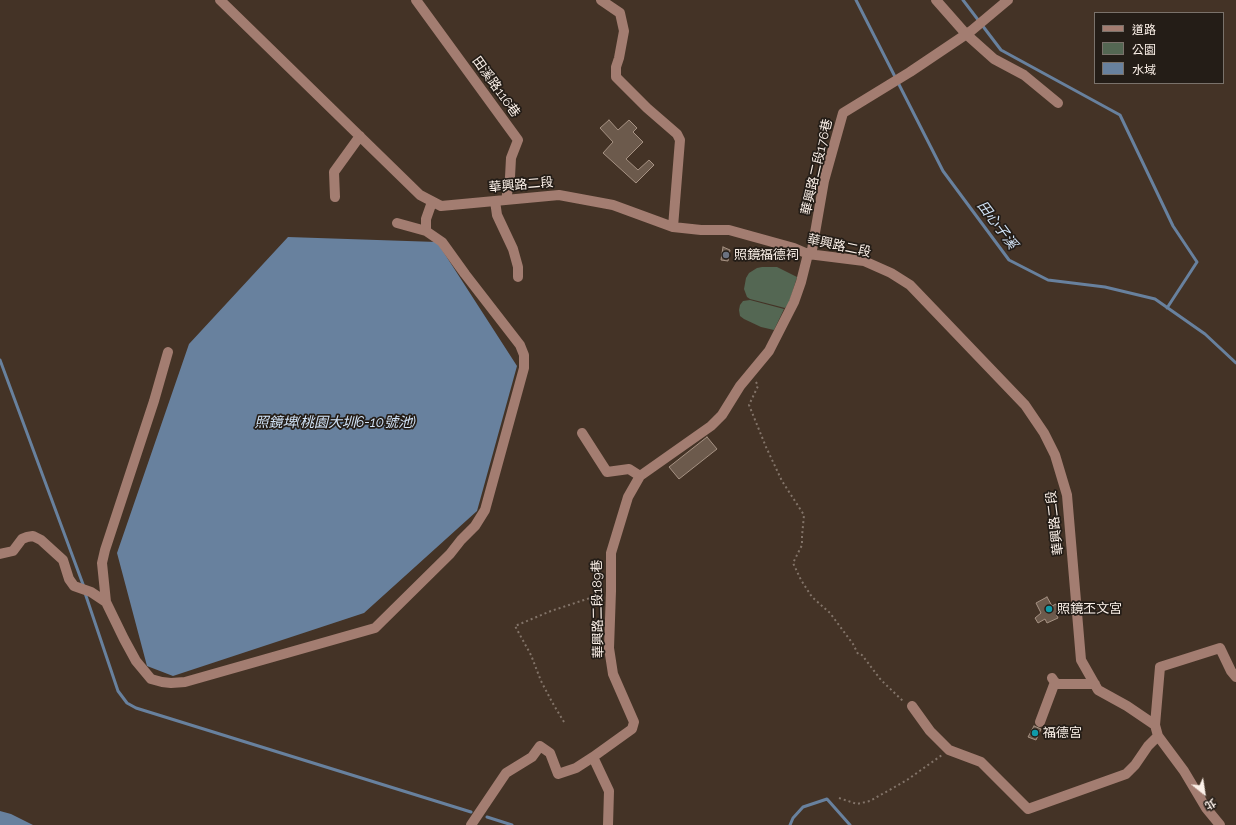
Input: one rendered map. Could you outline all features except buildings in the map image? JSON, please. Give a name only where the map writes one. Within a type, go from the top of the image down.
[{"type":"street","name":"華興路二段","points":[[220,0],[420,195],[441,206],[558,195],[613,205],[673,227],[701,230],[729,230],[794,248],[808,254],[864,261],[891,273],[910,285],[1025,405],[1055,455],[1067,495],[1081,660],[1098,690],[1128,706],[1155,725]]},
{"type":"street","name":"田溪路116巷","points":[[416,0],[518,140],[511,158],[510,177],[506,200]]},
{"type":"street","points":[[601,0],[620,13],[624,31],[616,67],[616,76],[647,108],[677,134],[680,140],[673,227]]},
{"type":"street","points":[[936,0],[966,34],[994,59],[1024,75],[1058,103]]},
{"type":"street","name":"華興路二段176巷","points":[[808,254],[812,250],[824,181],[843,113],[910,72],[975,28],[1008,0]]},
{"type":"street","points":[[334,197],[334,172],[360,136]]},
{"type":"street","points":[[495,201],[497,215],[517,261],[518,277]]},
{"type":"street","points":[[426,231],[426,219],[432,202]]},
{"type":"street","points":[[168,352],[154,401],[102,563],[106,602],[136,661],[151,679],[171,683],[185,682],[375,628],[450,554],[475,526],[485,510],[524,368],[524,355],[520,345],[442,242],[426,231],[397,223]]},
{"type":"street","name":"華興路二段189巷","points":[[471,825],[506,773],[532,757],[540,746],[550,753],[558,774],[576,768],[632,729],[634,722],[613,674],[609,648],[611,552],[628,497],[640,476],[711,426],[722,414],[740,386],[769,350],[794,302],[808,254]]},
{"type":"street","points":[[582,433],[607,472],[629,469],[640,476]]},
{"type":"street","points":[[0,554],[13,551],[22,539],[27,536],[33,536],[41,540],[64,560],[69,579],[74,586],[91,592],[106,602]]},
{"type":"street","points":[[1220,825],[1206,808],[1184,771],[1158,736],[1155,725],[1160,667],[1220,648],[1231,671],[1236,677]]},
{"type":"street","points":[[1040,722],[1054,680],[1056,684],[1095,684]]},
{"type":"street","points":[[912,706],[930,730],[949,750],[981,762],[1028,809],[1126,774],[1135,765],[1148,746],[1158,736]]},
{"type":"street","points":[[593,757],[609,791],[608,825]]},
{"type":"path","points":[[752,371],[758,386],[749,405],[782,481],[804,515],[802,545],[793,563],[801,580],[812,596],[830,613],[853,644],[858,654],[862,655],[881,680],[901,700],[912,706]]},
{"type":"path","points":[[564,722],[541,681],[531,655],[515,626],[551,610],[611,591]]},
{"type":"path","points":[[839,798],[857,804],[870,801],[907,780],[949,750]]},
{"type":"green space","points":[[762,267],[777,267],[797,277],[789,303],[785,308],[747,297],[744,289],[746,278],[749,273]]},
{"type":"green space","points":[[750,300],[784,309],[774,330],[761,327],[740,316],[740,305],[743,301]]},
{"type":"water","name":"照鏡埤(桃園大圳6-10號池)","points":[[288,237],[437,242],[517,366],[477,511],[364,613],[173,676],[147,666],[117,553],[189,344]]},
{"type":"water","points":[[0,811],[11,814],[33,825],[0,825]]},
{"type":"waterway","name":"田心子溪","points":[[856,0],[943,171],[1009,260],[1048,280],[1105,287],[1155,299],[1205,334],[1236,363]]},
{"type":"waterway","points":[[963,0],[1001,50],[1120,115],[1173,226],[1197,262],[1167,308]]},
{"type":"waterway","points":[[0,360],[84,587]]},
{"type":"waterway","points":[[85,593],[118,691],[127,703],[136,708],[471,812]]},
{"type":"waterway","points":[[790,825],[793,818],[803,807],[827,799],[850,825]]},
{"type":"waterway","points":[[487,817],[512,825]]},
{"type":"place","name":"照鏡福德祠","points":[[726,255]]},
{"type":"place","name":"照鏡丕文宮","points":[[1049,609]]},
{"type":"place","name":"福德宮","points":[[1035,733]]}]
